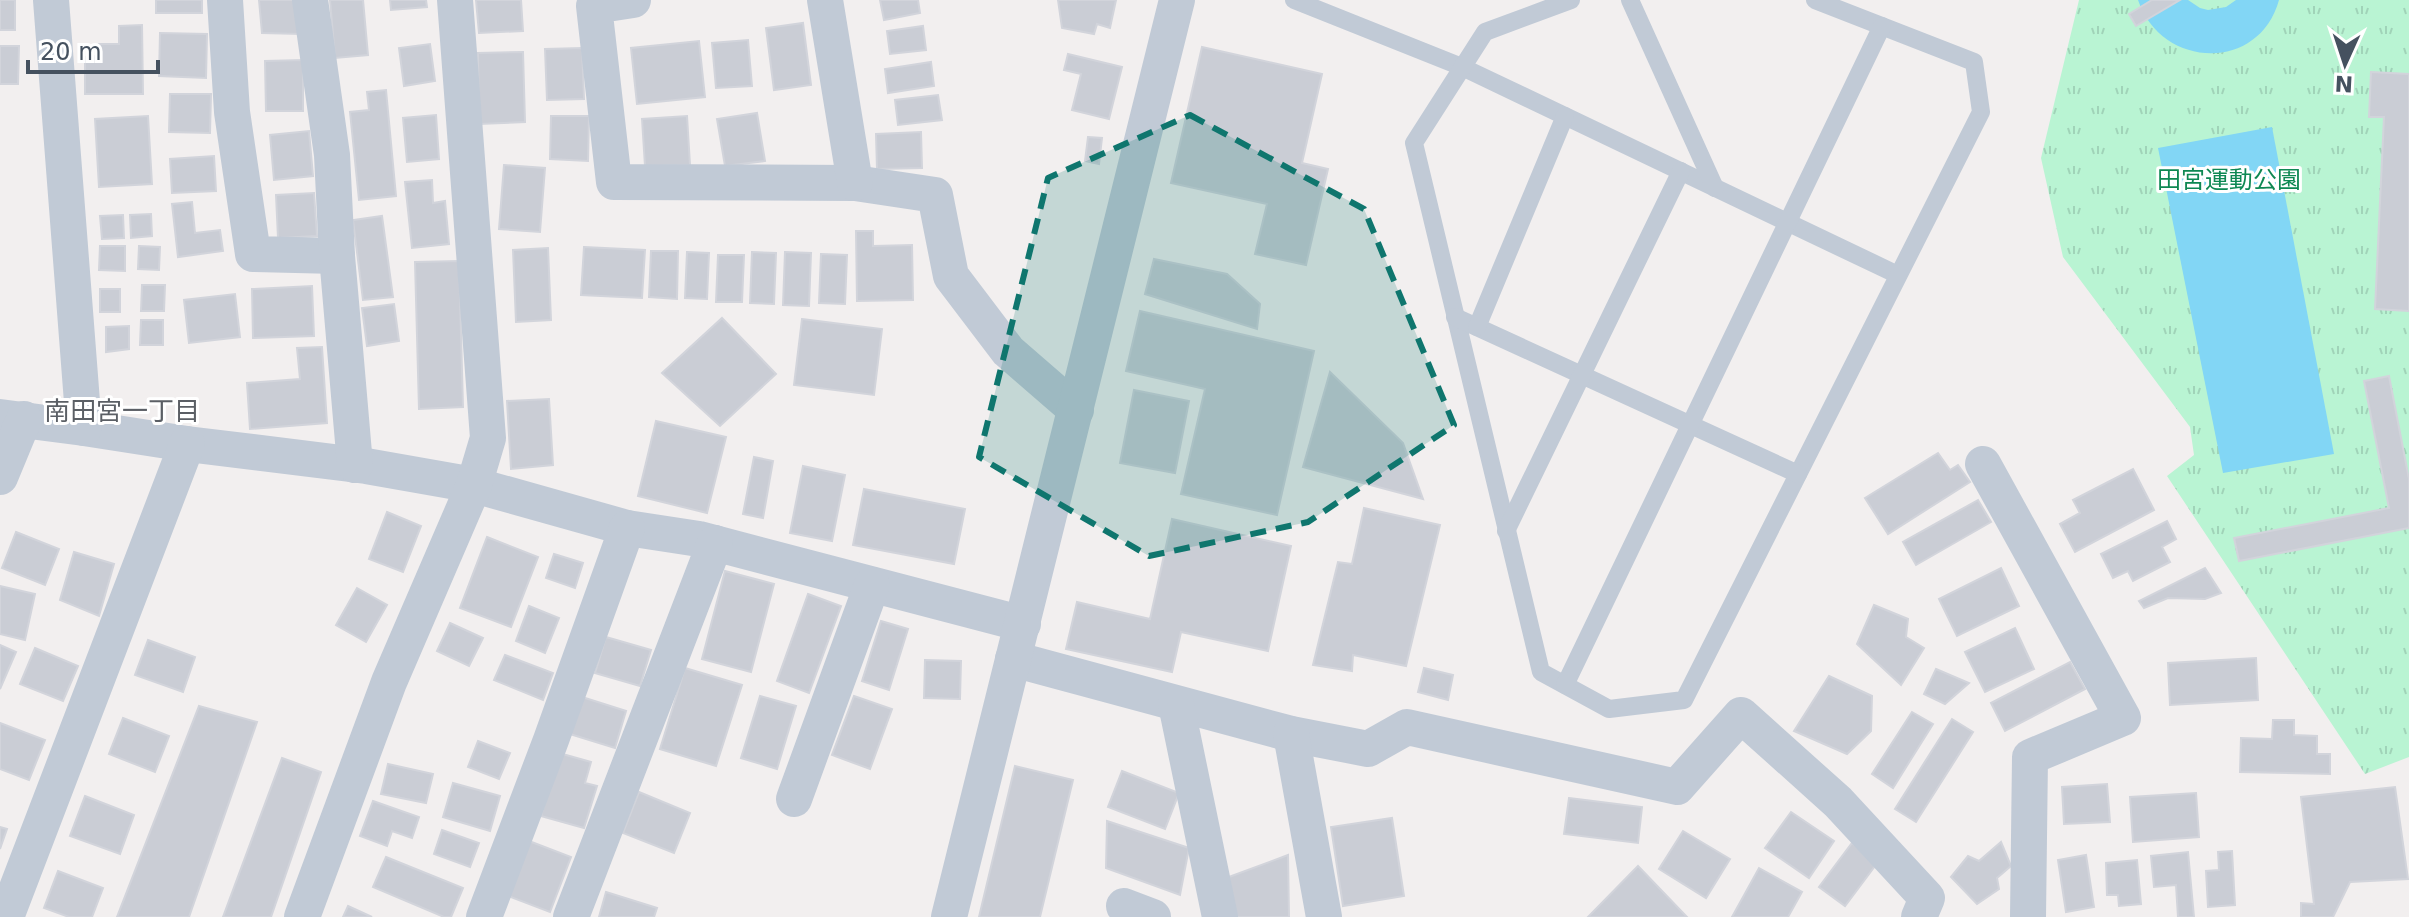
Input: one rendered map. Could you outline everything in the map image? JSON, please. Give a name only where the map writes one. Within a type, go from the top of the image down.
[{"type":"street","points":[[51,0],[84,428]]},
{"type":"street","points":[[225,0],[232,112],[253,254],[337,256]]},
{"type":"street","points":[[310,0],[332,155],[337,256],[355,465]]},
{"type":"street","points":[[302,917],[389,682],[474,485],[488,438],[455,0]]},
{"type":"street","points":[[633,0],[594,6],[614,182],[855,183],[935,195],[951,276],[1008,351],[1076,410]]},
{"type":"street","points":[[825,0],[855,183]]},
{"type":"street","points":[[949,917],[1177,0]]},
{"type":"street","points":[[0,477],[12,418],[355,465],[474,485],[627,528],[715,543],[1023,624]]},
{"type":"street","points":[[6,917],[187,444]]},
{"type":"street","points":[[1983,464],[2123,718],[2030,757],[2028,917]]},
{"type":"street","points":[[484,917],[627,528]]},
{"type":"street","points":[[571,917],[715,543]]},
{"type":"street","points":[[794,799],[872,585]]},
{"type":"street","points":[[1013,659],[1291,734],[1368,749],[1407,727],[1677,787],[1741,715],[1838,802],[1932,911]]},
{"type":"street","points":[[1176,704],[1220,917]]},
{"type":"street","points":[[1291,734],[1324,917]]},
{"type":"lane","points":[[1294,0],[1462,67],[1898,275]]},
{"type":"lane","points":[[1571,0],[1485,32],[1414,143],[1541,672],[1609,709],[1684,700],[1981,112],[1974,62],[1815,0]]},
{"type":"lane","points":[[1630,0],[1715,188]]},
{"type":"lane","points":[[1565,685],[1882,26]]},
{"type":"lane","points":[[1477,327],[1565,116]]},
{"type":"lane","points":[[1506,531],[1681,171]]},
{"type":"lane","points":[[1455,317],[1798,474]]},
{"type":"highlighted area","points":[[1190,115],[1364,209],[1454,425],[1308,522],[1149,556],[979,457],[1048,178]]},
{"type":"green space","name":"田宮運動公園","points":[[2079,0],[2409,0],[2409,757],[2365,774],[2167,476],[2194,455],[2190,427],[2063,257],[2041,158]]},
{"type":"water","points":[[2138,0],[2188,0],[2208,10],[2226,7],[2236,0],[2279,0],[2268,24],[2252,40],[2232,50],[2210,53],[2187,50],[2167,39],[2150,23]]},
{"type":"water","name":"田宮運動公園","points":[[2272,127],[2334,454],[2223,473],[2158,148]]},
{"type":"building","points":[[0,0],[15,0],[15,30],[0,30]]},
{"type":"building","points":[[156,0],[202,0],[202,13],[156,13]]},
{"type":"building","points":[[259,0],[298,0],[301,34],[262,33]]},
{"type":"building","points":[[330,0],[363,0],[368,55],[335,58]]},
{"type":"building","points":[[390,0],[426,0],[427,7],[391,10]]},
{"type":"building","points":[[476,0],[521,0],[523,31],[479,33]]},
{"type":"building","points":[[880,0],[918,0],[920,13],[884,20]]},
{"type":"building","points":[[1058,0],[1116,0],[1110,28],[1097,24],[1094,34],[1062,28]]},
{"type":"building","points":[[2152,0],[2180,0],[2136,26],[2129,14]]},
{"type":"building","points":[[803,23],[811,85],[774,90],[766,28]]},
{"type":"building","points":[[142,25],[143,94],[85,94],[85,57],[98,56],[99,44],[119,44],[119,26]]},
{"type":"building","points":[[923,26],[926,50],[890,54],[887,31]]},
{"type":"building","points":[[160,33],[207,34],[206,78],[159,76]]},
{"type":"building","points":[[748,40],[752,86],[716,88],[712,43]]},
{"type":"building","points":[[699,41],[705,97],[637,104],[631,48]]},
{"type":"building","points":[[430,44],[435,81],[404,86],[399,48]]},
{"type":"building","points":[[0,46],[19,46],[18,84],[0,84]]},
{"type":"building","points":[[1202,47],[1322,74],[1302,163],[1328,169],[1306,265],[1255,254],[1267,204],[1171,183]]},
{"type":"building","points":[[582,48],[584,99],[547,100],[545,49]]},
{"type":"building","points":[[523,52],[525,122],[479,124],[478,53]]},
{"type":"building","points":[[1068,54],[1122,67],[1109,119],[1072,110],[1081,74],[1064,70]]},
{"type":"building","points":[[303,60],[303,111],[266,111],[265,61]]},
{"type":"building","points":[[931,62],[934,86],[888,93],[885,69]]},
{"type":"building","points":[[2371,72],[2409,74],[2409,311],[2375,309],[2384,117],[2369,117]]},
{"type":"building","points":[[386,90],[396,196],[359,200],[350,112],[369,110],[367,92]]},
{"type":"building","points":[[170,94],[211,94],[210,133],[169,132]]},
{"type":"building","points":[[938,95],[942,120],[898,125],[895,100]]},
{"type":"building","points":[[757,113],[765,161],[725,166],[717,119]]},
{"type":"building","points":[[436,115],[439,159],[407,162],[403,118]]},
{"type":"building","points":[[148,116],[152,184],[99,187],[95,119]]},
{"type":"building","points":[[551,116],[589,116],[588,161],[550,159]]},
{"type":"building","points":[[687,116],[690,165],[645,166],[642,119]]},
{"type":"building","points":[[309,131],[313,176],[274,180],[270,135]]},
{"type":"building","points":[[921,132],[922,168],[877,169],[876,134]]},
{"type":"building","points":[[1088,137],[1102,138],[1099,164],[1085,161]]},
{"type":"building","points":[[214,156],[216,191],[172,193],[170,159]]},
{"type":"building","points":[[504,165],[545,168],[540,232],[499,229]]},
{"type":"building","points":[[432,180],[433,203],[445,201],[449,244],[412,248],[405,182]]},
{"type":"building","points":[[314,193],[317,236],[278,238],[276,195]]},
{"type":"building","points":[[192,202],[195,233],[220,230],[223,251],[178,257],[172,204]]},
{"type":"building","points":[[151,214],[152,236],[131,238],[130,215]]},
{"type":"building","points":[[123,215],[124,238],[102,239],[100,216]]},
{"type":"building","points":[[382,216],[393,297],[363,300],[353,220]]},
{"type":"building","points":[[856,231],[873,231],[873,246],[912,245],[913,300],[857,301]]},
{"type":"building","points":[[100,246],[125,246],[125,271],[99,270]]},
{"type":"building","points":[[139,246],[160,247],[159,270],[138,269]]},
{"type":"building","points":[[584,247],[645,250],[642,298],[581,295]]},
{"type":"building","points":[[548,248],[551,320],[516,322],[513,250]]},
{"type":"building","points":[[651,251],[678,251],[677,299],[649,297]]},
{"type":"building","points":[[687,252],[709,253],[707,299],[685,298]]},
{"type":"building","points":[[752,252],[776,253],[774,304],[750,303]]},
{"type":"building","points":[[785,252],[811,253],[809,306],[783,305]]},
{"type":"building","points":[[821,254],[847,255],[845,304],[819,303]]},
{"type":"building","points":[[718,255],[744,255],[742,302],[716,302]]},
{"type":"building","points":[[1154,259],[1227,274],[1260,304],[1257,329],[1145,294]]},
{"type":"building","points":[[459,261],[463,407],[419,409],[415,262]]},
{"type":"building","points":[[142,285],[165,285],[164,311],[141,311]]},
{"type":"building","points":[[312,286],[314,336],[253,338],[252,289]]},
{"type":"building","points":[[100,289],[120,289],[120,312],[100,312]]},
{"type":"building","points":[[235,294],[240,337],[189,343],[184,300]]},
{"type":"building","points":[[394,304],[399,341],[367,346],[362,308]]},
{"type":"building","points":[[1140,311],[1314,351],[1277,515],[1181,494],[1205,389],[1126,371]]},
{"type":"building","points":[[722,318],[776,374],[720,426],[662,373]]},
{"type":"building","points":[[802,319],[882,329],[874,395],[794,385]]},
{"type":"building","points":[[141,320],[163,320],[163,345],[140,345]]},
{"type":"building","points":[[129,326],[129,349],[106,352],[106,327]]},
{"type":"building","points":[[322,347],[327,423],[250,429],[247,383],[300,379],[297,348]]},
{"type":"building","points":[[1330,372],[1403,443],[1423,499],[1303,467]]},
{"type":"building","points":[[2389,376],[2409,479],[2409,528],[2239,561],[2234,538],[2389,508],[2364,381]]},
{"type":"building","points":[[1134,390],[1189,401],[1175,473],[1120,463]]},
{"type":"building","points":[[549,399],[553,465],[511,469],[507,401]]},
{"type":"building","points":[[656,421],[726,437],[707,513],[638,496]]},
{"type":"building","points":[[1938,453],[1950,470],[1958,465],[1970,482],[1888,534],[1865,498]]},
{"type":"building","points":[[754,457],[773,461],[763,518],[743,514]]},
{"type":"building","points":[[803,466],[845,475],[832,541],[790,533]]},
{"type":"building","points":[[2133,469],[2154,510],[2075,552],[2060,524],[2080,513],[2073,500]]},
{"type":"building","points":[[864,489],[965,509],[954,564],[853,545]]},
{"type":"building","points":[[1978,500],[1991,522],[1916,565],[1903,542]]},
{"type":"building","points":[[1364,508],[1440,525],[1406,666],[1353,655],[1352,671],[1313,665],[1338,562],[1352,564]]},
{"type":"building","points":[[387,512],[421,526],[403,572],[369,559]]},
{"type":"building","points":[[1172,519],[1291,546],[1268,651],[1181,632],[1172,672],[1066,649],[1077,602],[1150,619]]},
{"type":"building","points":[[2167,521],[2176,539],[2162,547],[2170,562],[2133,581],[2128,571],[2113,578],[2101,554]]},
{"type":"building","points":[[16,532],[59,549],[45,585],[2,568]]},
{"type":"building","points":[[487,537],[538,557],[511,627],[460,608]]},
{"type":"building","points":[[74,552],[114,564],[99,616],[60,600]]},
{"type":"building","points":[[554,554],[583,563],[575,588],[546,578]]},
{"type":"building","points":[[2001,568],[2019,606],[1957,636],[1939,599]]},
{"type":"building","points":[[2205,568],[2221,593],[2205,599],[2168,598],[2144,608],[2139,601]]},
{"type":"building","points":[[725,571],[774,584],[751,672],[702,659]]},
{"type":"building","points":[[0,586],[35,594],[25,640],[0,634]]},
{"type":"building","points":[[357,588],[387,605],[366,642],[336,625]]},
{"type":"building","points":[[808,594],[841,606],[809,693],[777,681]]},
{"type":"building","points":[[1874,605],[1908,619],[1906,637],[1924,648],[1901,685],[1857,644]]},
{"type":"building","points":[[529,606],[559,618],[545,653],[516,641]]},
{"type":"building","points":[[881,621],[908,629],[889,690],[862,681]]},
{"type":"building","points":[[450,623],[483,638],[469,666],[437,651]]},
{"type":"building","points":[[2015,628],[2034,669],[1985,692],[1965,652]]},
{"type":"building","points":[[606,637],[651,650],[640,686],[595,673]]},
{"type":"building","points":[[148,640],[195,657],[183,692],[135,675]]},
{"type":"building","points":[[0,645],[16,652],[0,689]]},
{"type":"building","points":[[35,648],[78,666],[63,701],[20,684]]},
{"type":"building","points":[[505,655],[553,673],[543,700],[494,680]]},
{"type":"building","points":[[2256,658],[2258,700],[2170,705],[2168,663]]},
{"type":"building","points":[[925,660],[961,661],[960,699],[924,698]]},
{"type":"building","points":[[2070,662],[2085,689],[2005,731],[1991,703]]},
{"type":"building","points":[[685,668],[742,685],[716,766],[660,749]]},
{"type":"building","points":[[1424,668],[1453,675],[1448,700],[1418,692]]},
{"type":"building","points":[[1936,669],[1969,683],[1945,704],[1924,694]]},
{"type":"building","points":[[1829,676],[1872,696],[1871,731],[1847,754],[1794,731]]},
{"type":"building","points":[[760,696],[796,706],[777,769],[741,758]]},
{"type":"building","points":[[854,696],[892,709],[870,769],[832,755]]},
{"type":"building","points":[[582,697],[626,711],[615,748],[570,734]]},
{"type":"building","points":[[199,706],[257,722],[189,917],[117,917]]},
{"type":"building","points":[[1912,712],[1933,724],[1893,788],[1872,774]]},
{"type":"building","points":[[123,718],[169,736],[155,772],[109,754]]},
{"type":"building","points":[[1952,719],[1973,732],[1916,822],[1895,809]]},
{"type":"building","points":[[2273,720],[2294,720],[2294,735],[2317,736],[2317,754],[2330,754],[2330,774],[2240,772],[2241,738],[2272,739]]},
{"type":"building","points":[[0,723],[45,740],[29,780],[0,769]]},
{"type":"building","points":[[478,741],[510,753],[499,779],[468,767]]},
{"type":"building","points":[[559,753],[591,762],[585,783],[597,786],[584,828],[541,816]]},
{"type":"building","points":[[282,758],[321,772],[271,917],[223,917]]},
{"type":"building","points":[[388,764],[433,774],[426,803],[381,794]]},
{"type":"building","points":[[1015,766],[1073,780],[1040,917],[979,917]]},
{"type":"building","points":[[1122,771],[1179,793],[1165,829],[1108,807]]},
{"type":"building","points":[[453,783],[500,796],[490,831],[443,817]]},
{"type":"building","points":[[2107,784],[2110,822],[2064,824],[2062,787]]},
{"type":"building","points":[[2395,787],[2408,879],[2350,882],[2333,917],[2301,917],[2301,903],[2314,904],[2301,797]]},
{"type":"building","points":[[639,792],[690,813],[674,853],[623,833]]},
{"type":"building","points":[[2196,793],[2199,837],[2133,842],[2130,797]]},
{"type":"building","points":[[85,796],[134,815],[120,854],[70,836]]},
{"type":"building","points":[[1569,798],[1642,807],[1638,843],[1564,834]]},
{"type":"building","points":[[373,801],[419,817],[412,838],[392,831],[387,846],[360,836]]},
{"type":"building","points":[[1791,812],[1834,841],[1809,878],[1765,848]]},
{"type":"building","points":[[1392,818],[1404,896],[1343,906],[1331,827]]},
{"type":"building","points":[[1107,821],[1189,848],[1180,895],[1106,868]]},
{"type":"building","points":[[0,827],[7,829],[0,849]]},
{"type":"building","points":[[442,830],[479,843],[470,867],[434,854]]},
{"type":"building","points":[[1683,831],[1730,859],[1706,898],[1659,869]]},
{"type":"building","points":[[529,841],[571,857],[550,912],[508,896]]},
{"type":"building","points":[[2001,842],[2011,866],[1997,878],[1999,889],[1977,904],[1951,877],[1968,856],[1979,861]]},
{"type":"building","points":[[1852,843],[1878,862],[1845,906],[1819,887]]},
{"type":"building","points":[[2232,851],[2235,905],[2208,907],[2206,871],[2219,870],[2218,852]]},
{"type":"building","points":[[2188,852],[2194,917],[2178,917],[2176,885],[2154,887],[2151,856]]},
{"type":"building","points":[[1288,855],[1289,917],[1236,917],[1229,877]]},
{"type":"building","points":[[2086,855],[2094,907],[2066,912],[2058,860]]},
{"type":"building","points":[[386,857],[463,888],[451,917],[444,917],[373,887]]},
{"type":"building","points":[[2137,860],[2141,904],[2119,906],[2118,895],[2107,895],[2106,863]]},
{"type":"building","points":[[1638,866],[1687,917],[1588,917]]},
{"type":"building","points":[[1759,868],[1802,892],[1788,917],[1732,917]]},
{"type":"building","points":[[58,871],[103,888],[92,917],[69,917],[44,908]]},
{"type":"building","points":[[606,892],[657,908],[654,917],[599,917]]},
{"type":"building","points":[[348,906],[372,917],[343,917]]},
{"type":"district","name":"南田宮一丁目","points":[[122,411]]}]
